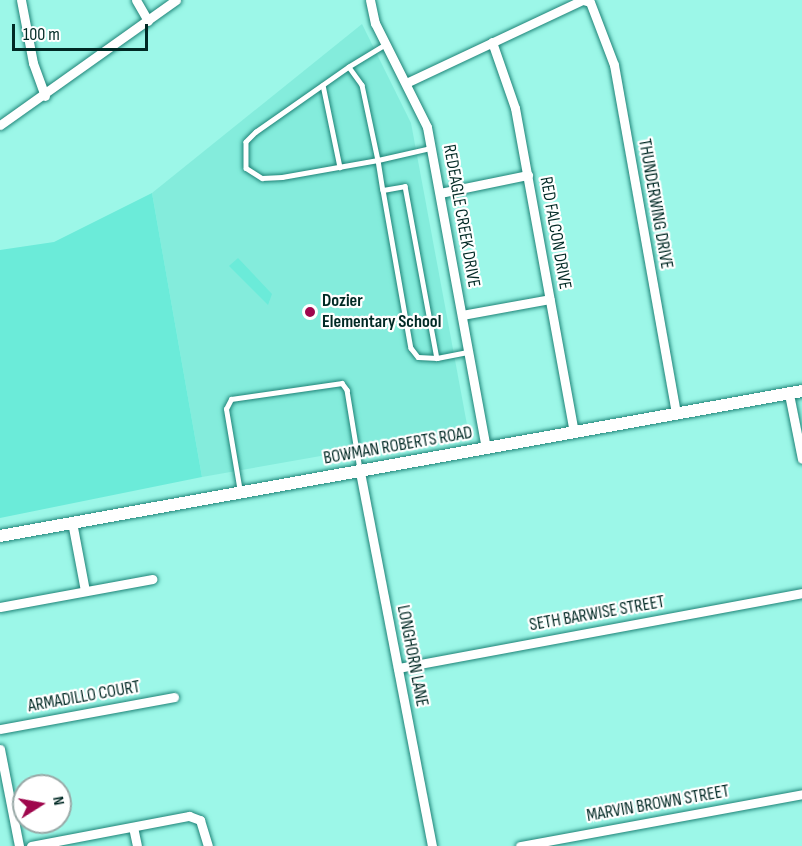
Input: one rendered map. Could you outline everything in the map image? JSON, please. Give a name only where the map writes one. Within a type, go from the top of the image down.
[{"type":"street","points":[[21,0],[33,63],[45,96]]},
{"type":"street","points":[[136,0],[148,21]]},
{"type":"street","points":[[0,125],[45,96],[176,0]]},
{"type":"street","name":"REDEAGLE CREEK DRIVE","points":[[370,0],[386,45],[420,107],[432,148],[486,448]]},
{"type":"street","points":[[406,83],[585,1]]},
{"type":"street","name":"THUNDERWING DRIVE","points":[[585,1],[614,65],[676,414]]},
{"type":"street","name":"RED FALCON DRIVE","points":[[492,42],[512,90],[574,433]]},
{"type":"street","points":[[440,193],[528,176]]},
{"type":"street","points":[[462,315],[550,299]]},
{"type":"street","name":"BOWMAN ROBERTS ROAD","points":[[0,536],[802,392]]},
{"type":"street","points":[[789,394],[802,459]]},
{"type":"street","name":"LONGHORN LANE","points":[[360,472],[432,846]]},
{"type":"street","points":[[72,522],[85,591]]},
{"type":"street","points":[[0,607],[152,579]]},
{"type":"street","name":"SETH BARWISE STREET","points":[[398,668],[802,593]]},
{"type":"street","name":"ARMADILLO COURT","points":[[0,729],[174,697]]},
{"type":"street","points":[[0,749],[19,846]]},
{"type":"street","name":"MARVIN BROWN STREET","points":[[520,846],[802,794]]},
{"type":"street","points":[[31,846],[194,816],[203,825],[207,846]]},
{"type":"street","points":[[133,827],[137,846]]},
{"type":"lane","points":[[386,45],[349,67],[256,132],[246,142],[246,168],[262,178],[340,167],[432,148]]},
{"type":"lane","points":[[349,67],[362,85],[378,160],[411,348],[418,357],[437,358],[468,352]]},
{"type":"lane","points":[[323,85],[340,167]]},
{"type":"lane","points":[[383,190],[405,186],[437,358]]},
{"type":"lane","points":[[240,493],[228,400],[342,383],[347,390],[360,472]]},
{"type":"shaded area","name":"Dozier Elementary School","points":[[362,24],[411,123],[468,430],[202,477],[152,193]]},
{"type":"shaded area","points":[[152,193],[202,477],[0,518],[0,250],[54,242]]},
{"type":"shaded area","points":[[238,258],[272,294],[268,305],[229,266]]},
{"type":"place","name":"Dozier Elementary School","points":[[310,312]]}]
